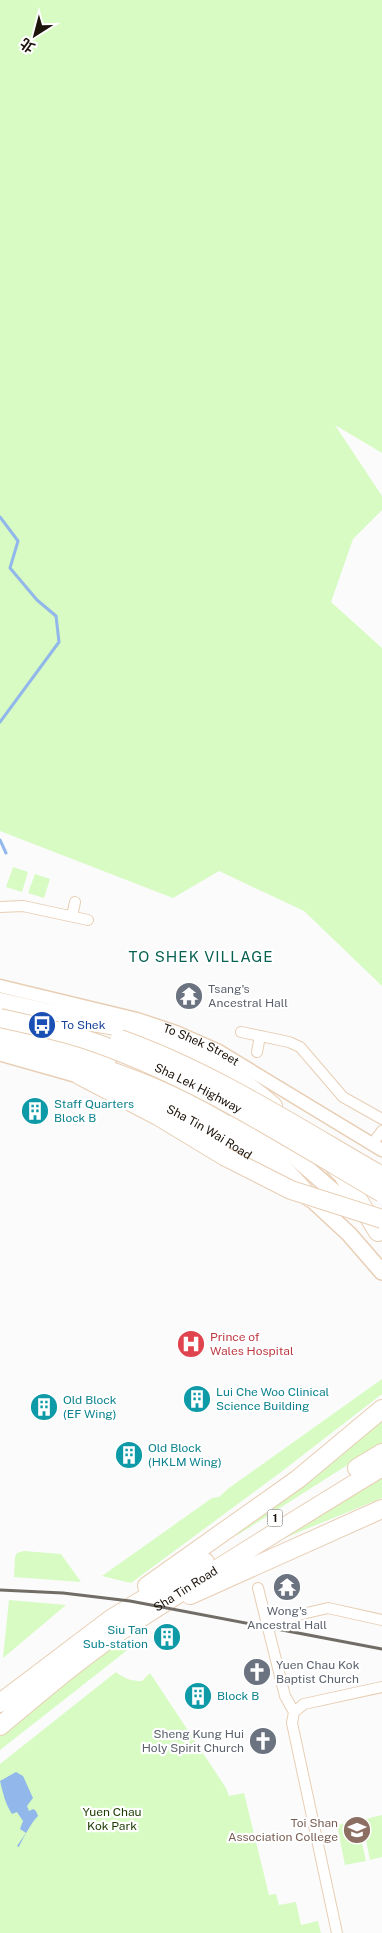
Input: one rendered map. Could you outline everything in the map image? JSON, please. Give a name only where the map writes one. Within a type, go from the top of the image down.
[{"type":"highway","name":"Sha Lek Highway","points":[[0,1002],[71,1018],[86,1026],[160,1054],[196,1071],[262,1107],[382,1176]]},
{"type":"highway","name":"Sha Lek Highway","points":[[0,1018],[82,1038],[161,1070],[249,1116],[382,1193]]},
{"type":"highway","points":[[71,1018],[123,1028],[165,1042],[217,1067],[267,1101],[290,1121],[344,1175],[381,1229]]},
{"type":"highway","points":[[0,1037],[98,1066],[143,1083],[199,1110],[265,1152],[310,1198]]},
{"type":"highway","points":[[80,1075],[175,1126],[255,1173],[381,1229]]},
{"type":"highway","points":[[111,1619],[154,1580],[298,1479],[382,1410]]},
{"type":"highway","name":"Sha Tin Road","points":[[0,1703],[111,1619],[382,1453]]},
{"type":"highway","name":"Sha Tin Road","points":[[0,1726],[121,1631],[236,1556],[382,1467]]},
{"type":"highway","points":[[152,1611],[382,1509]]},
{"type":"main road","points":[[0,1029],[56,1041],[102,1054],[154,1074],[206,1099],[260,1131],[381,1229]]},
{"type":"main road","name":"Sha Tin Wai Road","points":[[0,1053],[125,1089],[191,1120],[237,1147],[310,1198],[349,1234],[382,1272]]},
{"type":"street","points":[[72,916],[75,902]]},
{"type":"street","points":[[0,907],[24,906],[88,920]]},
{"type":"street","name":"To Shek Street","points":[[0,986],[137,1019],[176,1032],[217,1050],[377,1147]]},
{"type":"street","points":[[241,1032],[300,1047],[343,1097],[382,1119]]},
{"type":"street","points":[[256,1052],[260,1036]]},
{"type":"street","points":[[377,1147],[382,1131]]},
{"type":"street","points":[[258,1588],[285,1696],[294,1712],[292,1723],[337,1933]]},
{"type":"street","points":[[268,1622],[328,1608],[382,1620]]},
{"type":"street","points":[[294,1712],[304,1704],[382,1687]]},
{"type":"green space","points":[[0,0],[382,0],[382,453],[335,425],[382,496],[382,510],[353,539],[331,602],[382,648],[382,986],[304,911],[219,871],[173,898],[0,831]]},
{"type":"green space","points":[[13,867],[28,872],[22,892],[6,887]]},
{"type":"green space","points":[[35,874],[50,879],[44,898],[28,893]]},
{"type":"green space","points":[[382,1379],[382,1394],[281,1472],[131,1583],[102,1576],[212,1498],[219,1497]]},
{"type":"green space","points":[[382,1420],[382,1443],[236,1536],[242,1528]]},
{"type":"green space","points":[[382,1475],[382,1498],[270,1544]]},
{"type":"green space","points":[[24,1551],[61,1554],[81,1582],[14,1577],[15,1557],[17,1553]]},
{"type":"green space","points":[[9,1600],[66,1605],[3,1658]]},
{"type":"green space","points":[[126,1641],[130,1648],[0,1750],[0,1737],[102,1654]]},
{"type":"green space","name":"Yuen Chau Kok Park","points":[[116,1672],[128,1679],[138,1681],[142,1681],[150,1673],[226,1788],[229,1796],[244,1793],[269,1895],[276,1894],[279,1905],[296,1902],[301,1925],[318,1921],[321,1933],[0,1933],[0,1764]]},
{"type":"green space","points":[[382,1815],[382,1857],[370,1860],[362,1820]]},
{"type":"green space","points":[[357,1821],[366,1861],[345,1865],[337,1825]]},
{"type":"water","points":[[16,1772],[23,1776],[33,1798],[27,1806],[29,1811],[33,1809],[38,1816],[19,1847],[17,1846],[26,1833],[20,1829],[23,1821],[17,1812],[12,1814],[4,1798],[0,1781]]},
{"type":"waterway","points":[[0,517],[18,541],[10,568],[37,600],[56,616],[59,642],[0,722]]},
{"type":"waterway","points":[[0,840],[6,853]]},
{"type":"railway","points":[[0,1590],[63,1593],[130,1601],[382,1649]]},
{"type":"place","name":"Tsang's Ancestral Hall","points":[[189,996]]},
{"type":"place","name":"To Shek","points":[[42,1025]]},
{"type":"place","name":"Staff Quarters Block B","points":[[35,1111]]},
{"type":"place","name":"Prince of Wales Hospital","points":[[191,1344]]},
{"type":"place","name":"Lui Che Woo Clinical Science Building","points":[[197,1399]]},
{"type":"place","name":"Old Block (EF Wing)","points":[[44,1407]]},
{"type":"place","name":"Old Block (HKLM Wing)","points":[[129,1455]]},
{"type":"place","name":"Wong's Ancestral Hall","points":[[287,1587]]},
{"type":"place","name":"Siu Tan Sub-station","points":[[167,1637]]},
{"type":"place","name":"Yuen Chau Kok Baptist Church","points":[[257,1672]]},
{"type":"place","name":"Block B","points":[[198,1696]]},
{"type":"place","name":"Sheng Kung Hui Holy Spirit Church","points":[[263,1741]]},
{"type":"place","name":"Toi Shan Association College","points":[[357,1830]]},
{"type":"district","name":"TO SHEK VILLAGE","points":[[201,956]]}]
